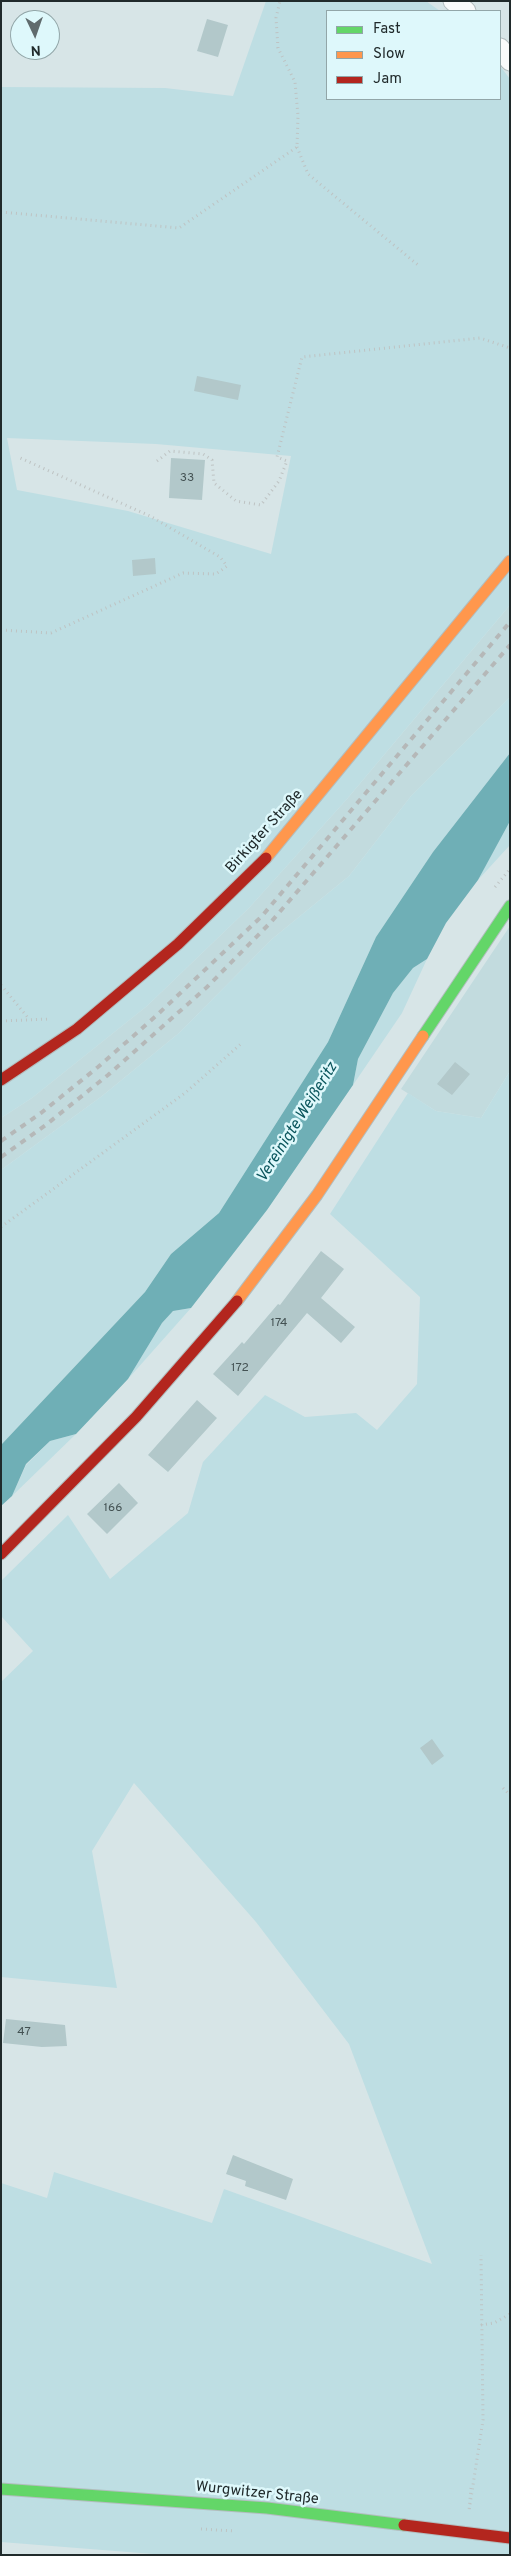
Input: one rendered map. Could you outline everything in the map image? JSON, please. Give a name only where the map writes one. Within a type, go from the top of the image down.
[{"type":"street","points":[[453,1],[465,10]]},
{"type":"street","points":[[501,49],[510,61]]},
{"type":"street","name":"Birkigter Straße","points":[[1,1080],[76,1029],[178,944],[275,849],[510,561]]},
{"type":"street","points":[[1,1554],[148,1403],[251,1284],[317,1195],[510,906]]},
{"type":"street","name":"Wurgwitzer Straße","points":[[1,2489],[267,2508],[510,2538]]},
{"type":"path","points":[[280,1],[276,18],[278,48],[295,82],[298,116],[297,146],[308,174],[418,265]]},
{"type":"path","points":[[1,212],[179,228],[297,146]]},
{"type":"path","points":[[157,461],[170,451],[203,454],[212,460],[214,483],[236,501],[261,505],[279,481],[287,461],[277,457],[302,357],[480,338],[510,348]]},
{"type":"path","points":[[1,630],[51,633],[183,573],[216,574],[227,566],[220,557],[150,516],[18,457]]},
{"type":"path","points":[[492,891],[510,869]]},
{"type":"path","points":[[1,985],[29,1019]]},
{"type":"path","points":[[1,1020],[49,1018],[76,1029]]},
{"type":"path","points":[[1,1227],[185,1094],[243,1042]]},
{"type":"path","points":[[503,1788],[510,1795]]},
{"type":"path","points":[[471,2488],[469,2511],[483,2420],[481,2255]]},
{"type":"path","points":[[481,2326],[494,2323],[510,2314]]},
{"type":"shaded area","points":[[266,1],[426,1],[439,10],[326,10],[326,100],[501,100],[501,67],[510,79],[510,605],[347,799],[249,908],[147,1006],[32,1098],[1,1118],[1,87],[165,88],[233,96]],"holes":[[[7,438],[156,444],[291,456],[271,554],[128,511],[17,490]]]},
{"type":"shaded area","points":[[510,605],[510,697],[411,796],[349,876],[272,939],[179,1033],[102,1096],[1,1170],[1,1118],[32,1098],[147,1006],[249,908],[347,799]]},
{"type":"shaded area","points":[[510,697],[510,753],[433,852],[376,937],[328,1042],[219,1213],[171,1254],[145,1292],[1,1445],[1,1170],[102,1096],[179,1033],[272,939],[349,876],[411,796]]},
{"type":"shaded area","points":[[510,821],[510,845],[478,880],[502,833]]},
{"type":"shaded area","points":[[510,926],[510,1071],[481,1118],[436,1111],[401,1089]]},
{"type":"shaded area","points":[[427,959],[402,1013],[353,1085],[358,1059],[393,993],[413,968]]},
{"type":"shaded area","points":[[510,1071],[510,2555],[166,2555],[1,2542],[1,2183],[47,2198],[54,2172],[212,2223],[224,2189],[432,2264],[349,2044],[256,1922],[134,1783],[92,1851],[117,1988],[1,1977],[1,1682],[33,1651],[1,1616],[1,1581],[68,1515],[110,1579],[188,1513],[203,1462],[265,1395],[305,1417],[356,1413],[377,1430],[417,1384],[420,1297],[330,1214],[408,1093],[436,1111],[481,1118]]},
{"type":"shaded area","points":[[191,1308],[128,1379],[162,1323],[173,1311]]},
{"type":"shaded area","points":[[76,1434],[12,1496],[26,1465],[50,1441]]},
{"type":"water","name":"Vereinigte Weißeritz","points":[[510,753],[510,821],[478,880],[446,923],[427,959],[413,968],[393,993],[358,1059],[353,1085],[267,1210],[191,1308],[173,1311],[162,1323],[128,1379],[76,1434],[50,1441],[26,1464],[12,1496],[1,1506],[1,1445],[145,1292],[171,1254],[219,1213],[328,1042],[376,937],[433,852]]},
{"type":"building","points":[[207,19],[228,25],[218,57],[197,51]]},
{"type":"building","points":[[197,376],[241,385],[238,400],[194,391]]},
{"type":"building","points":[[171,458],[205,460],[202,500],[169,498]]},
{"type":"building","points":[[155,558],[156,574],[133,576],[132,560]]},
{"type":"building","points":[[455,1062],[470,1074],[452,1095],[437,1084]]},
{"type":"building","points":[[321,1251],[344,1269],[321,1298],[355,1327],[341,1343],[307,1313],[238,1396],[213,1374],[242,1342],[244,1344],[278,1304],[280,1305]]},
{"type":"building","points":[[197,1400],[217,1418],[168,1472],[148,1455]]},
{"type":"building","points":[[119,1483],[138,1503],[107,1534],[87,1514]]},
{"type":"building","points":[[432,1739],[444,1756],[432,1765],[420,1748]]},
{"type":"building","points":[[6,2019],[65,2025],[67,2046],[42,2047],[3,2043]]},
{"type":"building","points":[[233,2155],[293,2179],[286,2200],[245,2186],[246,2181],[226,2174]]},
{"type":"railway","points":[[1,1141],[41,1113],[98,1067],[156,1016],[262,916],[510,622]]},
{"type":"railway","points":[[1,1157],[47,1124],[108,1075],[207,987],[271,922],[510,645]]},
{"type":"traffic: fast","points":[[423,1036],[510,906]]},
{"type":"traffic: fast","points":[[1,2489],[267,2508],[404,2525]]},
{"type":"traffic: slow","points":[[266,858],[510,561]]},
{"type":"traffic: slow","points":[[237,1301],[317,1195],[423,1036]]},
{"type":"traffic: jam","points":[[1,1080],[77,1029],[178,944],[266,858]]},
{"type":"traffic: jam","points":[[1,1554],[136,1417],[237,1301]]},
{"type":"traffic: jam","points":[[404,2525],[510,2538]]}]
